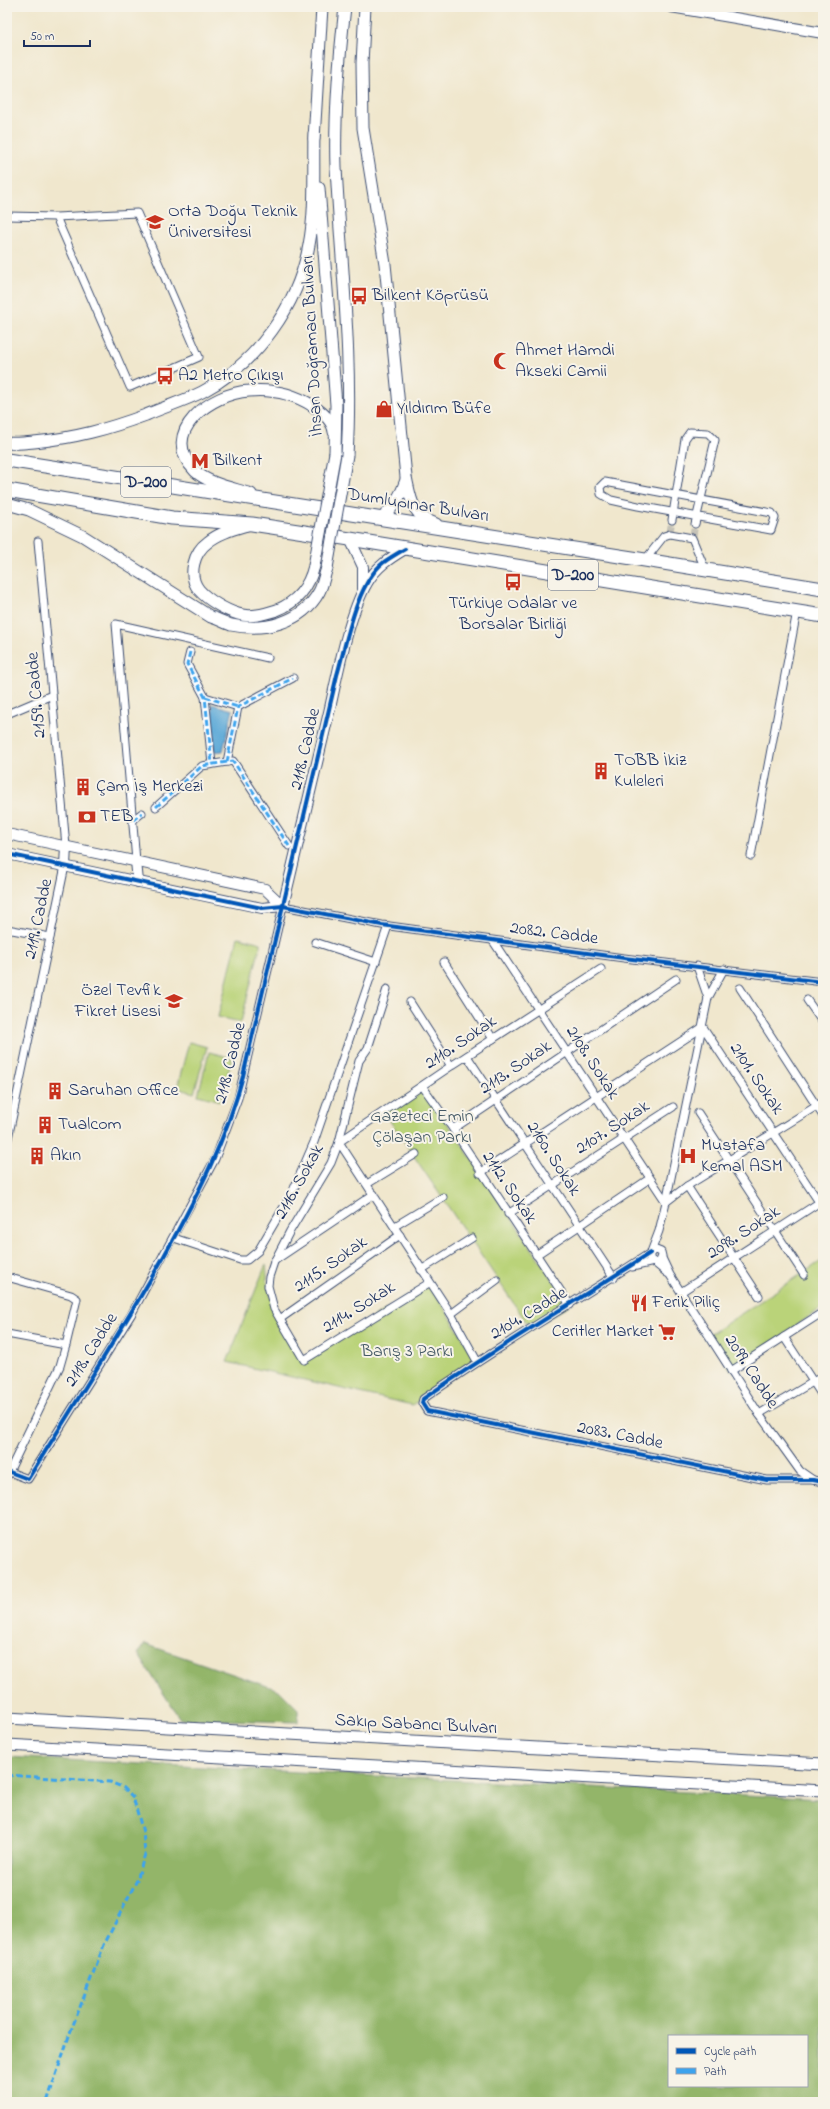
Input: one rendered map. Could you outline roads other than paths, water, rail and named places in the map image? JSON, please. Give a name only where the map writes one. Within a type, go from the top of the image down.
[{"type":"highway","name":"Dumlupınar Bulvarı","points":[[7,460],[382,518],[823,589]]},
{"type":"highway","name":"D-200","points":[[7,490],[172,518],[252,524],[350,539],[797,611]]},
{"type":"highway","points":[[797,611],[823,616]]},
{"type":"main road","name":"İhsan Doğramacı Bulvarı","points":[[323,7],[314,133],[336,397],[335,452]]},
{"type":"main road","points":[[7,504],[29,510],[83,536],[211,617],[230,625],[260,628],[290,620],[307,607],[320,591],[327,568],[347,455],[350,405],[336,132],[340,46],[345,7]]},
{"type":"main road","points":[[365,7],[362,63],[363,128],[385,264],[406,477],[411,503],[424,520],[464,532]]},
{"type":"main road","points":[[7,444],[71,438],[122,424],[202,392],[238,367],[263,344],[286,310],[304,269],[310,244],[314,133]]},
{"type":"main road","points":[[252,524],[218,536],[207,542],[194,560],[192,575],[199,590],[224,608],[239,614],[262,615],[287,606],[302,593],[312,577],[335,452],[333,427],[327,417],[309,404],[280,392],[249,391],[232,394],[216,400],[192,417],[185,432],[184,450],[190,464],[196,471],[218,484],[284,504]]},
{"type":"main road","points":[[382,518],[393,508],[401,493],[406,477]]},
{"type":"main road","name":"Sakıp Sabancı Bulvarı","points":[[7,1718],[823,1764]]},
{"type":"main road","points":[[7,1745],[823,1790]]},
{"type":"street","points":[[671,7],[823,33]]},
{"type":"street","points":[[7,216],[56,217],[136,213],[199,357],[130,387],[56,217]]},
{"type":"street","points":[[672,520],[685,439],[690,432],[708,433],[715,440],[695,524]]},
{"type":"street","points":[[605,482],[676,495],[772,513],[774,518],[771,530],[611,500],[601,494],[600,487],[605,482]]},
{"type":"street","points":[[645,560],[664,536],[670,533],[692,537],[706,571]]},
{"type":"street","points":[[350,539],[363,567],[362,593]]},
{"type":"street","name":"2159. Cadde","points":[[38,541],[66,846]]},
{"type":"street","points":[[362,593],[367,582],[384,562],[405,549]]},
{"type":"street","name":"2118. Cadde","points":[[8,1473],[28,1479],[131,1315],[174,1238],[215,1159],[232,1117],[243,1076],[337,675],[362,593]]},
{"type":"street","points":[[751,856],[797,611]]},
{"type":"street","points":[[138,882],[116,624],[268,658]]},
{"type":"street","points":[[190,652],[187,664],[205,697],[212,764]]},
{"type":"street","points":[[205,697],[238,707],[293,678]]},
{"type":"street","points":[[7,714],[52,695]]},
{"type":"street","points":[[227,762],[238,707]]},
{"type":"street","points":[[156,807],[202,766],[233,761],[289,846]]},
{"type":"street","points":[[132,820],[142,813]]},
{"type":"street","points":[[7,834],[266,889],[283,906]]},
{"type":"street","points":[[65,866],[66,846]]},
{"type":"street","points":[[7,854],[262,908],[283,906]]},
{"type":"street","name":"2119. Cadde","points":[[7,1143],[65,866]]},
{"type":"street","name":"2082. Cadde","points":[[283,906],[388,926],[493,941],[823,982]]},
{"type":"street","points":[[174,1238],[240,1260],[248,1260],[258,1251],[292,1193],[314,1142],[388,926]]},
{"type":"street","points":[[7,929],[50,937]]},
{"type":"street","name":"2108. Sokak","points":[[493,941],[649,1179],[666,1202]]},
{"type":"street","points":[[316,942],[376,962]]},
{"type":"street","points":[[444,962],[493,1039]]},
{"type":"street","points":[[697,966],[708,998]]},
{"type":"street","name":"2110. Sokak","points":[[339,1142],[423,1087],[451,1066],[601,969]]},
{"type":"street","points":[[658,1259],[650,1259],[650,1252],[659,1231],[666,1202],[708,998],[724,969]]},
{"type":"street","name":"2113. Sokak","points":[[453,1129],[676,979]]},
{"type":"street","points":[[740,988],[820,1105],[823,1116]]},
{"type":"street","name":"2116. Sokak","points":[[304,1360],[274,1308],[268,1286],[274,1262],[331,1163],[339,1142],[359,1061],[368,1048],[387,989]]},
{"type":"street","points":[[807,1000],[823,1024]]},
{"type":"street","points":[[410,1002],[451,1066]]},
{"type":"street","points":[[480,1172],[703,1027]]},
{"type":"street","name":"2101. Sokak","points":[[703,1027],[822,1203]]},
{"type":"street","name":"2160. Sokak","points":[[467,1056],[497,1099],[614,1278]]},
{"type":"street","name":"2112. Sokak","points":[[423,1087],[453,1129],[480,1172],[570,1305]]},
{"type":"street","points":[[666,1202],[687,1186],[820,1105]]},
{"type":"street","name":"2107. Sokak","points":[[508,1214],[623,1138],[674,1107]]},
{"type":"street","points":[[698,1113],[776,1230],[804,1275]]},
{"type":"street","points":[[339,1142],[451,1314],[477,1361]]},
{"type":"street","points":[[367,1184],[416,1154]]},
{"type":"street","points":[[536,1255],[649,1179]]},
{"type":"street","points":[[687,1186],[732,1258],[758,1296]]},
{"type":"street","points":[[274,1262],[374,1194]]},
{"type":"street","points":[[395,1226],[443,1197]]},
{"type":"street","name":"2098. Sokak","points":[[681,1292],[776,1230],[822,1203]]},
{"type":"street","points":[[658,1259],[659,1231]]},
{"type":"street","name":"2115. Sokak","points":[[280,1319],[400,1235]]},
{"type":"street","points":[[421,1270],[472,1238]]},
{"type":"street","points":[[650,1252],[656,1250],[658,1259]]},
{"type":"street","name":"2104. Cadde","points":[[423,1399],[477,1361],[614,1278],[650,1252]]},
{"type":"street","name":"2104. Cadde","points":[[628,1267],[658,1259]]},
{"type":"street","name":"2099. Cadde","points":[[658,1259],[670,1275],[759,1414],[800,1471],[813,1480]]},
{"type":"street","points":[[7,1277],[71,1295],[78,1299],[60,1366],[8,1473]]},
{"type":"street","points":[[451,1314],[497,1280]]},
{"type":"street","name":"2114. Sokak","points":[[304,1360],[430,1283]]},
{"type":"street","points":[[731,1371],[823,1312]]},
{"type":"street","points":[[7,1334],[66,1345]]},
{"type":"street","points":[[784,1337],[823,1397]]},
{"type":"street","points":[[759,1414],[823,1376]]},
{"type":"street","name":"2083. Cadde","points":[[423,1399],[422,1403],[427,1411],[767,1480],[813,1480],[823,1482]]},
{"type":"water","points":[[212,704],[233,710],[223,751],[214,752]]},
{"type":"tunnel","points":[[670,532],[672,520]]},
{"type":"tunnel","points":[[693,536],[695,524]]},
{"type":"place","name":"Orta Doğu Teknik Üniversitesi","points":[[155,222]]},
{"type":"place","name":"Bilkent Köprüsü","points":[[359,296]]},
{"type":"place","name":"Ahmet Hamdi Akseki Camii","points":[[502,361]]},
{"type":"place","name":"A2 Metro Çıkışı","points":[[165,376]]},
{"type":"place","name":"Yıldırım Büfe","points":[[384,409]]},
{"type":"place","name":"Bilkent","points":[[200,461]]},
{"type":"place","name":"Türkiye Odalar ve Borsalar Birliği","points":[[513,582]]},
{"type":"place","name":"TOBB İkiz Kuleleri","points":[[601,771]]},
{"type":"place","name":"Çam İş Merkezi","points":[[83,787]]},
{"type":"place","name":"TEB","points":[[87,817]]},
{"type":"place","name":"Özel Tevfik Fikret Lisesi","points":[[174,1001]]},
{"type":"place","name":"Saruhan Office","points":[[55,1091]]},
{"type":"place","name":"Tualcom","points":[[45,1125]]},
{"type":"place","name":"Akın","points":[[37,1156]]},
{"type":"place","name":"Mustafa Kemal ASM","points":[[688,1156]]},
{"type":"place","name":"Ferik Piliç","points":[[639,1303]]},
{"type":"place","name":"Ceritler Market","points":[[667,1332]]},
{"type":"park label","name":"Gazeteci Emin Çölaşan Parkı","points":[[422,1127]]},
{"type":"park label","name":"Barış 3 Parkı","points":[[407,1352]]}]
